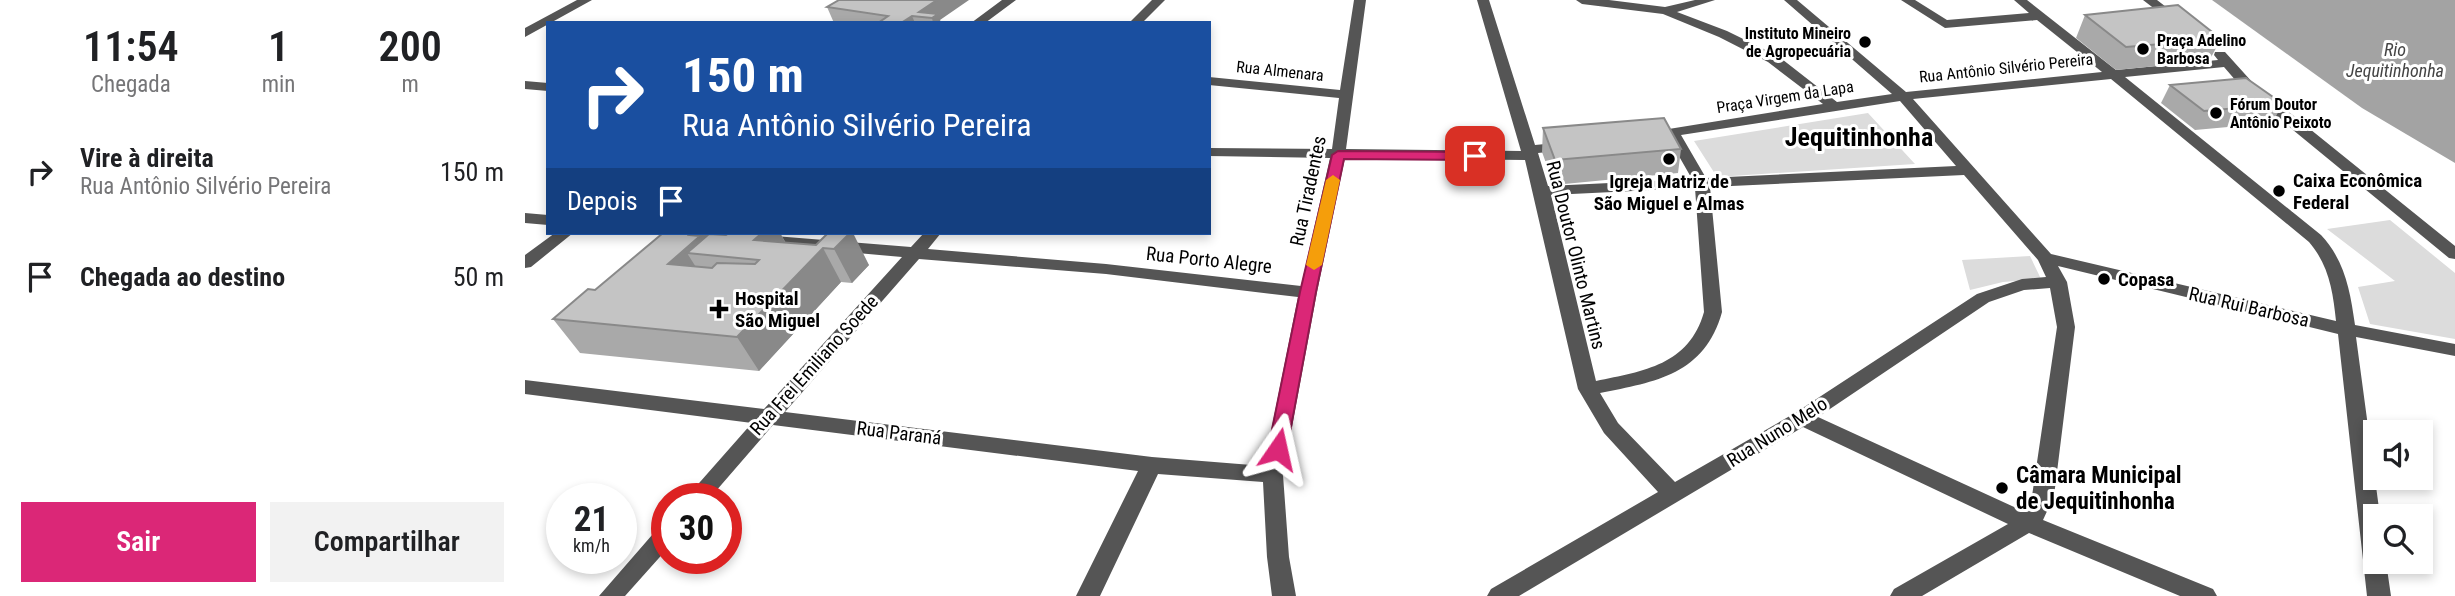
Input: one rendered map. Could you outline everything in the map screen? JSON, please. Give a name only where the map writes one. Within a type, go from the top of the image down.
[{"type":"street","points":[[547,21],[586,0]]},
{"type":"street","points":[[980,21],[1010,0]]},
{"type":"street","points":[[1137,21],[1159,0]]},
{"type":"street","name":"Rua Tiradentes","points":[[1284,596],[1278,557],[1273,475],[1308,292],[1338,155],[1360,0]]},
{"type":"street","name":"Rua Doutor Olinto Martins","points":[[1483,0],[1528,153],[1542,191],[1588,390],[1611,428],[1674,495]]},
{"type":"street","points":[[1582,0],[1665,11],[1723,34],[1773,59],[1835,107]]},
{"type":"street","points":[[1665,11],[1709,0]]},
{"type":"street","points":[[1790,0],[1903,96],[2045,258],[2058,282],[2065,308],[2066,327],[2043,496],[2037,512],[2028,523],[1902,596]]},
{"type":"street","points":[[1907,0],[1945,24],[2039,16]]},
{"type":"street","points":[[2019,0],[2113,74],[2148,96],[2319,240],[2332,257],[2341,287],[2368,504]]},
{"type":"street","points":[[2149,0],[2183,25]]},
{"type":"street","points":[[525,33],[546,22]]},
{"type":"street","points":[[2210,47],[2229,63],[2241,86],[2455,254]]},
{"type":"street","points":[[2113,74],[2229,63]]},
{"type":"street","name":"Rua Antônio Silvério Pereira","points":[[1903,96],[2113,74]]},
{"type":"street","name":"Rua Almenara","points":[[1211,81],[1346,95]]},
{"type":"street","points":[[525,85],[546,87]]},
{"type":"street","name":"Praça Virgem da Lapa","points":[[1633,138],[1903,96]]},
{"type":"street","points":[[1588,390],[1628,381],[1679,364],[1705,336],[1711,324],[1713,312],[1702,184],[1673,133]]},
{"type":"street","points":[[1211,152],[1338,155],[1528,153],[1580,144]]},
{"type":"street","points":[[1542,191],[1967,170]]},
{"type":"street","points":[[525,218],[546,220]]},
{"type":"street","points":[[525,263],[562,235]]},
{"type":"street","name":"Rua Frei Emiliano Soede","points":[[710,483],[931,235]]},
{"type":"street","name":"Rua Porto Alegre","points":[[740,238],[1107,269],[1308,292]]},
{"type":"street","name":"Rua Rui Barbosa","points":[[2045,258],[2346,329],[2455,349]]},
{"type":"street","name":"Rua Nuno Melo","points":[[1499,596],[1802,418],[1983,299],[2021,285],[2058,282]]},
{"type":"street","name":"Rua Paraná","points":[[525,387],[1152,465],[1273,475]]},
{"type":"street","points":[[1802,418],[2028,523],[2205,596]]},
{"type":"street","points":[[1089,596],[1152,465]]},
{"type":"street","points":[[611,596],[651,551]]},
{"type":"street","points":[[2376,574],[2379,596]]},
{"type":"shaded area","points":[[1868,113],[1915,164],[1717,177],[1694,141]]},
{"type":"shaded area","points":[[2390,220],[2455,273],[2455,339],[2370,324],[2358,287],[2395,281],[2327,229]]},
{"type":"shaded area","points":[[2030,256],[2041,279],[2003,282],[1970,290],[1962,260]]},
{"type":"water","name":"Rio Jequitinhonha","points":[[2212,0],[2455,0],[2455,163],[2362,108]]},
{"type":"building","points":[[839,0],[937,0],[919,12],[938,14],[932,18],[912,16],[904,21],[881,21],[888,16],[827,7]]},
{"type":"building","points":[[2178,5],[2221,39],[2126,47],[2085,15]]},
{"type":"building","points":[[2246,78],[2283,104],[2204,111],[2170,85]]},
{"type":"building","points":[[1664,118],[1681,149],[1555,160],[1543,128]]},
{"type":"building","points":[[661,235],[700,236],[668,264],[712,268],[717,263],[755,264],[759,260],[687,253],[708,235],[760,235],[754,240],[816,245],[826,235],[848,235],[834,249],[823,248],[737,337],[553,319],[588,289],[595,290]]},
{"type":"slow traffic","points":[[1314,265],[1333,180]]},
{"type":"place","name":"Instituto Mineiro de Agropecuária","points":[[1865,42]]},
{"type":"place","name":"Praça Adelino Barbosa","points":[[2143,49]]},
{"type":"place","name":"Fórum Doutor Antônio Peixoto","points":[[2216,113]]},
{"type":"place","name":"Igreja Matriz de São Miguel e Almas","points":[[1669,159]]},
{"type":"place","name":"Caixa Econômica Federal","points":[[2279,191]]},
{"type":"place","name":"Copasa","points":[[2104,279]]},
{"type":"place","name":"Hospital São Miguel","points":[[719,309]]},
{"type":"place","name":"Câmara Municipal de Jequitinhonha","points":[[2002,488]]},
{"type":"district","name":"Jequitinhonha","points":[[1859,137]]},
{"type":"route","points":[[1278,449],[1338,155],[1475,156]]}]
